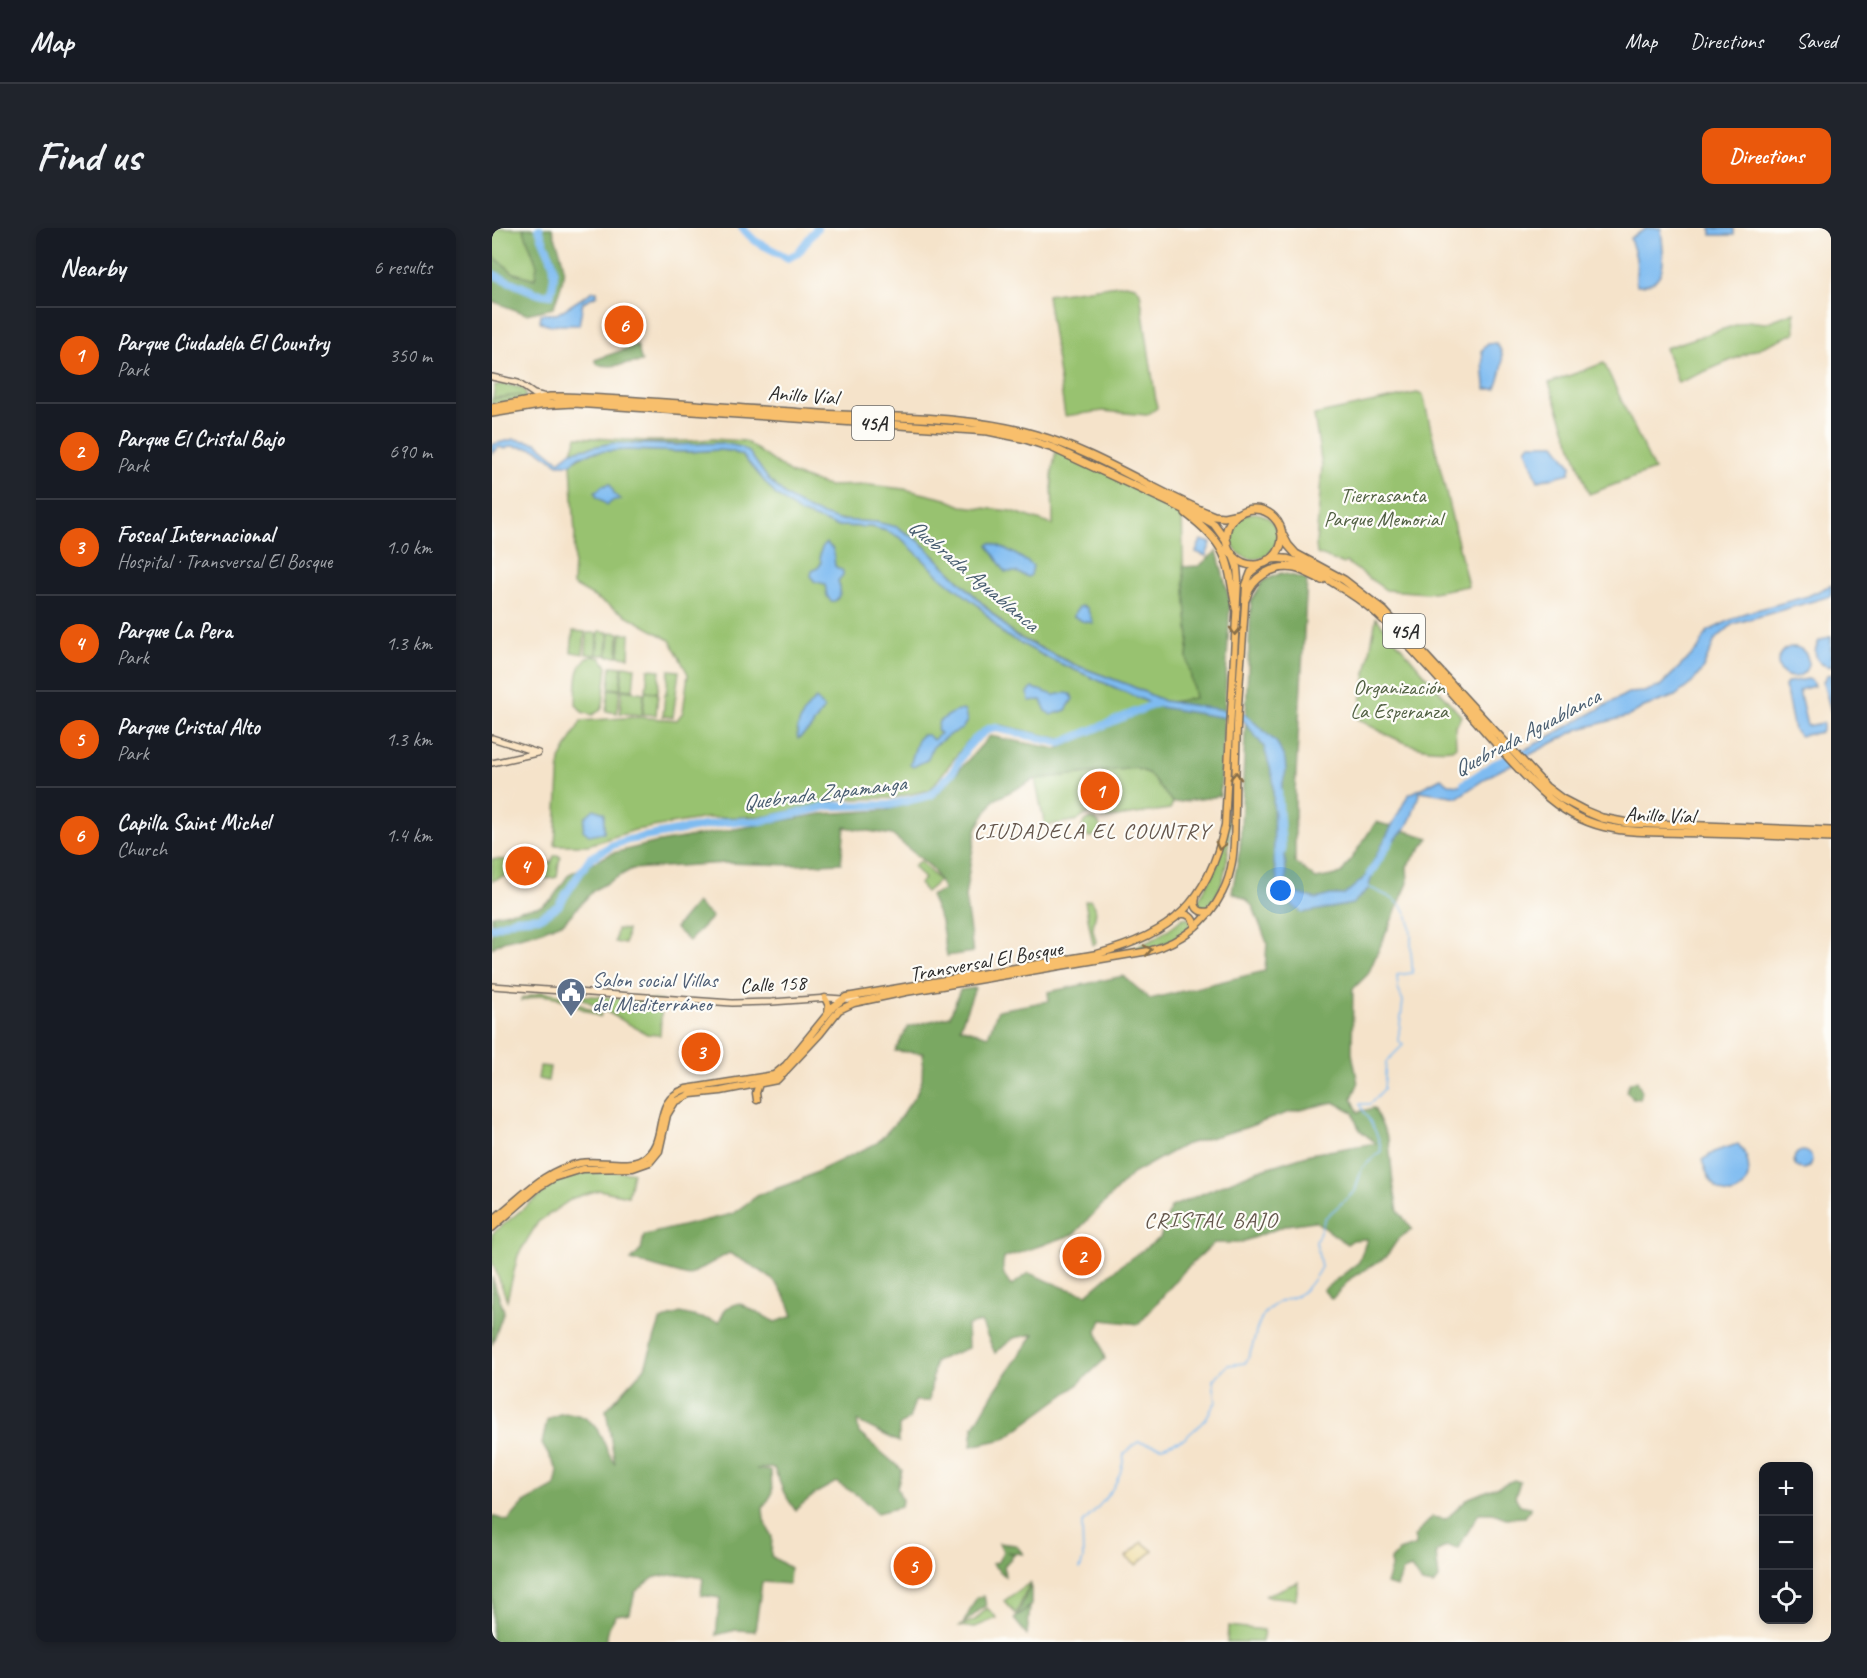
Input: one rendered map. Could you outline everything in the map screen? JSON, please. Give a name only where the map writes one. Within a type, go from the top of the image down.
[{"type":"highway","name":"Anillo Víal","points":[[492,408],[550,397],[983,424],[1026,432],[1058,442],[1214,516],[1224,517],[1238,514]]},
{"type":"highway","name":"Anillo Víal","points":[[492,413],[540,405],[574,403],[988,431],[1022,438],[1053,448],[1169,501],[1214,524],[1227,542]]},
{"type":"highway","points":[[1169,501],[1205,528],[1222,550],[1232,575],[1236,608]]},
{"type":"highway","points":[[1249,510],[1264,511],[1274,518],[1281,532],[1279,548],[1265,562],[1246,563],[1232,553],[1227,542],[1229,525],[1238,514],[1249,510]]},
{"type":"highway","name":"Anillo Víal","points":[[1281,532],[1296,554],[1349,584],[1384,611],[1416,643],[1542,792],[1571,813],[1621,831],[1831,838]]},
{"type":"highway","name":"Anillo Víal","points":[[1265,562],[1279,558],[1293,560],[1308,567],[1343,588],[1385,620],[1509,752]]},
{"type":"highway","points":[[1245,598],[1260,576],[1270,570],[1281,568],[1298,569],[1333,583]]},
{"type":"highway","name":"Anillo Víal","points":[[1526,771],[1569,803],[1593,815],[1615,821],[1831,831]]},
{"type":"main road","name":"Transversal El Bosque","points":[[492,1220],[534,1183],[562,1168],[587,1162],[630,1163],[642,1160],[655,1146],[663,1110],[674,1094],[686,1089],[774,1075],[786,1065],[841,1000],[861,993],[1097,954],[1144,938],[1165,926],[1178,915],[1196,897],[1213,867],[1225,825],[1238,576],[1232,553]]},
{"type":"main road","name":"Transversal El Bosque","points":[[492,1228],[539,1187],[554,1178],[583,1169],[633,1168],[650,1162],[661,1145],[669,1110],[678,1099],[691,1094],[759,1084],[782,1077],[839,1010],[862,1000],[1149,951],[1174,942],[1195,927],[1212,908],[1227,881],[1233,856],[1237,726],[1245,598],[1250,575],[1265,562]]},
{"type":"main road","points":[[1196,897],[1195,905],[1200,911],[1208,912],[1212,908]]},
{"type":"main road","points":[[1178,915],[1190,916],[1195,927]]},
{"type":"main road","points":[[825,998],[829,1006],[827,1014]]},
{"type":"main road","points":[[758,1100],[759,1084]]},
{"type":"street","points":[[492,377],[518,383],[538,395],[550,397]]},
{"type":"street","points":[[524,401],[529,396],[527,389]]},
{"type":"street","points":[[492,738],[538,753],[492,763]]},
{"type":"street","name":"Calle 158","points":[[492,986],[732,1003],[825,998],[862,1000]]},
{"type":"street","points":[[839,1010],[841,1000]]},
{"type":"green space","points":[[492,228],[523,228],[537,265],[535,279],[514,273],[492,255]]},
{"type":"green space","points":[[523,228],[552,228],[563,268],[561,285],[553,308],[526,314],[492,301],[492,255],[514,273],[535,279],[537,265]]},
{"type":"green space","points":[[1125,284],[1135,286],[1140,292],[1157,408],[1147,415],[1103,411],[1065,416],[1047,295]]},
{"type":"green space","points":[[1794,312],[1795,333],[1678,383],[1665,348],[1748,321],[1765,323]]},
{"type":"green space","points":[[637,345],[642,362],[611,366],[598,365],[595,360]]},
{"type":"green space","points":[[1604,363],[1654,470],[1589,494],[1549,383]]},
{"type":"green space","points":[[505,384],[522,388],[526,393],[525,398],[492,404],[492,399],[521,395],[493,398],[495,385]]},
{"type":"green space","name":"Tierrasanta Parque Memorial","points":[[1417,393],[1423,395],[1468,586],[1427,593],[1386,590],[1346,562],[1344,564],[1317,554],[1316,544],[1322,466],[1314,415]]},
{"type":"green space","points":[[577,437],[646,441],[713,439],[745,441],[792,474],[828,486],[869,485],[904,489],[946,499],[962,506],[1012,511],[1053,525],[1052,474],[1056,449],[1182,506],[1183,560],[1189,639],[1187,657],[1196,698],[1173,702],[1164,701],[1076,665],[1015,635],[919,541],[876,522],[838,520],[809,511],[786,496],[768,479],[749,452],[660,443],[616,444],[572,451]]},
{"type":"green space","points":[[627,450],[688,452],[718,450],[731,451],[743,456],[776,495],[836,526],[871,527],[901,538],[941,577],[979,606],[1003,634],[1050,659],[1152,704],[1061,739],[1001,725],[985,728],[967,742],[930,790],[892,798],[842,799],[768,816],[706,818],[635,830],[588,845],[555,845],[560,760],[581,721],[636,717],[677,720],[683,712],[688,674],[670,640],[573,585],[575,534],[571,464],[590,453]]},
{"type":"green space","points":[[1254,513],[1270,520],[1277,536],[1270,552],[1254,559],[1238,552],[1231,536],[1238,520]]},
{"type":"green space","points":[[1217,551],[1230,602],[1220,796],[1173,803],[1148,773],[1135,768],[1035,779],[994,800],[977,827],[965,897],[973,952],[947,956],[941,921],[930,896],[944,890],[932,868],[892,835],[845,827],[841,863],[792,865],[726,863],[632,869],[594,890],[564,922],[539,932],[503,941],[492,948],[492,915],[541,906],[552,899],[569,874],[613,853],[654,843],[821,814],[887,810],[935,796],[990,736],[1057,749],[1153,705],[1195,698],[1187,657],[1189,639],[1183,567],[1199,566]]},
{"type":"green space","points":[[1281,573],[1307,579],[1295,792],[1295,862],[1316,879],[1341,874],[1376,822],[1429,838],[1407,866],[1408,883],[1368,974],[1353,989],[1352,1053],[1358,1084],[1352,1098],[1358,1112],[1374,1108],[1389,1141],[1398,1211],[1412,1229],[1398,1239],[1386,1257],[1351,1278],[1332,1299],[1323,1290],[1359,1262],[1367,1239],[1353,1240],[1347,1244],[1315,1221],[1287,1225],[1239,1243],[1214,1243],[1184,1271],[1139,1324],[1102,1320],[1097,1331],[1105,1359],[1075,1387],[1004,1439],[971,1446],[973,1428],[994,1392],[1034,1334],[1014,1338],[995,1353],[981,1322],[967,1325],[968,1348],[935,1361],[929,1401],[915,1401],[909,1419],[899,1426],[899,1442],[857,1421],[859,1433],[902,1470],[897,1487],[902,1500],[901,1507],[877,1513],[859,1496],[836,1482],[818,1492],[795,1510],[784,1493],[774,1468],[756,1469],[771,1471],[772,1494],[763,1508],[764,1520],[772,1537],[771,1556],[790,1568],[789,1584],[762,1582],[755,1631],[736,1630],[716,1635],[720,1598],[701,1595],[703,1578],[680,1574],[655,1577],[635,1592],[630,1613],[616,1615],[609,1627],[606,1642],[492,1642],[492,1516],[508,1521],[524,1503],[555,1486],[558,1471],[542,1444],[547,1420],[566,1413],[583,1417],[596,1427],[615,1464],[606,1410],[645,1367],[660,1321],[680,1313],[719,1322],[726,1308],[739,1303],[775,1322],[793,1316],[777,1284],[761,1271],[729,1253],[688,1276],[631,1260],[641,1250],[644,1235],[732,1214],[760,1194],[798,1181],[877,1143],[899,1119],[916,1095],[922,1080],[923,1053],[895,1051],[908,1027],[950,1016],[960,990],[975,988],[960,1027],[988,1036],[998,1010],[1049,1001],[1048,992],[1123,976],[1150,999],[1265,971],[1267,943],[1253,907],[1246,899],[1232,892],[1240,849],[1251,601],[1263,581]],"holes":[[[1334,1102],[1353,1112],[1361,1131],[1376,1143],[1310,1154],[1253,1172],[1171,1207],[1160,1238],[1121,1265],[1087,1294],[1065,1288],[1029,1273],[1011,1286],[1004,1275],[1004,1258],[1074,1234],[1132,1174],[1184,1145],[1245,1128],[1287,1113]]]},
{"type":"green space","name":"Organización La Esperanza","points":[[1376,618],[1461,716],[1455,725],[1456,746],[1452,749],[1439,750],[1415,746],[1358,719]]},
{"type":"green space","points":[[573,631],[585,632],[583,654],[571,652]]},
{"type":"green space","points":[[599,631],[608,632],[607,655],[597,655]]},
{"type":"green space","points":[[610,632],[619,633],[618,656],[608,656]]},
{"type":"green space","points":[[587,633],[597,633],[596,655],[586,654]]},
{"type":"green space","points":[[621,633],[630,634],[629,657],[619,656]]},
{"type":"green space","points":[[592,656],[601,658],[607,666],[603,705],[601,710],[592,715],[582,712],[576,704],[579,670],[586,659]]},
{"type":"green space","points":[[611,666],[622,667],[620,689],[609,688]]},
{"type":"green space","points":[[623,666],[635,667],[633,690],[621,689]]},
{"type":"green space","points":[[648,669],[660,670],[658,692],[646,691]]},
{"type":"green space","points":[[669,670],[679,671],[673,717],[663,716],[665,694],[669,694],[666,693]]},
{"type":"green space","points":[[609,689],[620,690],[617,713],[606,711]]},
{"type":"green space","points":[[622,690],[644,693],[642,715],[620,713]]},
{"type":"green space","points":[[645,692],[658,693],[656,715],[643,714]]},
{"type":"green space","points":[[1135,768],[1148,773],[1173,803],[1170,809],[1103,819],[1099,814],[1087,814],[1078,820],[1045,826],[1035,779]]},
{"type":"green space","points":[[1230,801],[1229,844],[1223,878],[1218,893],[1210,903],[1200,909],[1197,903],[1216,868],[1226,830]]},
{"type":"green space","points":[[1091,819],[1097,822],[1100,828],[1097,834],[1091,837],[1085,834],[1082,828],[1085,822]]},
{"type":"green space","points":[[557,855],[561,857],[557,877],[512,874],[492,881],[492,859],[551,863]]},
{"type":"green space","points":[[920,861],[939,881],[926,892],[919,884],[924,879],[913,866]]},
{"type":"green space","points":[[1090,900],[1096,910],[1093,928],[1096,943],[1093,945],[1085,901]]},
{"type":"green space","points":[[696,903],[712,917],[689,941],[675,928]]},
{"type":"green space","points":[[1183,918],[1188,918],[1191,924],[1175,939],[1142,950],[1108,955],[1148,942]]},
{"type":"green space","points":[[617,929],[627,930],[625,944],[615,942]]},
{"type":"green space","points":[[541,992],[557,994],[601,1014],[600,1017],[556,997],[541,995],[521,1001],[521,999]]},
{"type":"green space","points":[[576,995],[662,1001],[660,1035],[647,1034]]},
{"type":"green space","points":[[540,1066],[550,1067],[548,1081],[538,1079]]},
{"type":"green space","points":[[1637,1081],[1642,1091],[1640,1099],[1633,1098],[1626,1091],[1630,1082]]},
{"type":"green space","points":[[582,1171],[633,1172],[628,1196],[599,1190],[573,1198],[538,1222],[518,1255],[507,1300],[492,1261],[492,1234],[561,1178]]},
{"type":"green space","points":[[1083,1238],[1095,1267],[1065,1250]]},
{"type":"green space","points":[[492,1277],[504,1311],[492,1345]]},
{"type":"green space","points":[[1514,1480],[1520,1482],[1515,1497],[1520,1505],[1531,1507],[1525,1517],[1506,1518],[1493,1513],[1479,1513],[1458,1548],[1447,1546],[1436,1552],[1439,1579],[1433,1585],[1422,1583],[1411,1568],[1403,1571],[1397,1587],[1386,1584],[1391,1560],[1399,1551],[1416,1545],[1414,1537],[1432,1517],[1446,1519],[1469,1498]]},
{"type":"green space","points":[[999,1543],[1016,1545],[1023,1554],[1007,1552],[1015,1554],[1004,1566],[1005,1576],[992,1564],[998,1562],[1003,1551]]},
{"type":"green space","points":[[913,1552],[927,1566],[912,1580],[899,1567]]},
{"type":"green space","points":[[1298,1582],[1296,1599],[1265,1596]]},
{"type":"green space","points":[[1030,1583],[1016,1614],[1004,1601]]},
{"type":"green space","points":[[1031,1583],[1031,1605],[1017,1616]]},
{"type":"green space","points":[[984,1596],[986,1605],[963,1624],[977,1597]]},
{"type":"green space","points":[[1030,1607],[1027,1635],[1014,1619]]},
{"type":"green space","points":[[987,1608],[997,1618],[973,1628],[960,1626],[975,1620]]},
{"type":"green space","points":[[1228,1626],[1264,1630],[1262,1642],[1227,1642]]},
{"type":"sand","points":[[1142,1542],[1153,1551],[1136,1565],[1126,1557]]},
{"type":"water","points":[[1647,228],[1661,228],[1662,266],[1655,280],[1648,284],[1637,285],[1636,259],[1630,238]]},
{"type":"water","points":[[1711,228],[1734,228],[1734,235],[1711,235]]},
{"type":"water","points":[[593,291],[597,291],[597,295],[583,302],[579,325],[547,325],[540,322],[541,314],[557,314]]},
{"type":"water","points":[[1496,343],[1502,353],[1501,371],[1496,389],[1486,389],[1482,350],[1488,344]]},
{"type":"water","points":[[514,439],[537,443],[559,461],[572,451],[613,443],[676,445],[722,443],[741,447],[749,452],[768,479],[786,496],[809,510],[838,520],[876,522],[897,527],[919,541],[1015,636],[1075,665],[1164,701],[1244,713],[1277,743],[1285,760],[1286,771],[1275,813],[1285,855],[1287,889],[1290,892],[1317,899],[1330,895],[1344,895],[1365,877],[1408,795],[1441,778],[1449,784],[1461,785],[1628,693],[1644,692],[1660,686],[1698,649],[1708,631],[1745,613],[1808,596],[1831,585],[1831,596],[1733,624],[1715,640],[1702,670],[1692,683],[1675,696],[1644,707],[1629,716],[1579,729],[1491,775],[1458,797],[1420,791],[1406,828],[1385,849],[1375,866],[1368,889],[1352,904],[1302,913],[1282,900],[1274,864],[1273,778],[1264,747],[1244,721],[1159,707],[1050,659],[1003,634],[979,606],[941,577],[901,538],[871,527],[836,526],[800,513],[776,495],[743,456],[731,451],[594,452],[578,457],[571,464],[558,464],[538,450],[531,448],[510,446],[505,449],[499,447],[492,453],[492,445]]},
{"type":"water","points":[[1530,444],[1555,444],[1571,465],[1570,473],[1538,481],[1526,449]]},
{"type":"water","points":[[610,484],[615,495],[621,500],[614,500],[607,505],[596,496],[595,491]]},
{"type":"water","points":[[1201,540],[1211,543],[1206,556],[1196,552]]},
{"type":"water","points":[[826,543],[833,549],[835,566],[843,571],[838,581],[840,594],[835,601],[831,601],[827,596],[825,584],[814,581],[811,576],[812,571],[819,567],[822,547]]},
{"type":"water","points":[[991,543],[1033,566],[1031,575],[1028,577],[1016,572],[1005,572],[988,545]]},
{"type":"water","points":[[1079,607],[1087,608],[1093,623],[1073,616]]},
{"type":"water","points":[[1831,636],[1831,667],[1819,661],[1816,650],[1819,641]]},
{"type":"water","points":[[1793,647],[1804,651],[1808,662],[1804,673],[1793,677],[1782,673],[1778,662],[1782,651]]},
{"type":"water","points":[[1831,674],[1831,712],[1823,682],[1827,675]]},
{"type":"water","points":[[1808,679],[1814,686],[1799,690],[1807,726],[1823,723],[1823,729],[1821,732],[1800,736],[1794,730],[1785,686],[1788,682]]},
{"type":"water","points":[[1033,688],[1054,695],[1071,694],[1073,699],[1066,710],[1051,715],[1046,711],[1041,700],[1029,701],[1028,692]]},
{"type":"water","points":[[816,699],[824,708],[811,728],[798,739],[798,728],[802,717]]},
{"type":"water","points":[[963,710],[967,721],[962,729],[933,747],[927,760],[913,767],[910,765],[918,739],[922,735],[928,735],[933,740],[940,734],[937,730],[939,721],[954,712]]},
{"type":"water","points":[[594,809],[604,813],[604,832],[589,835],[583,830],[585,817]]},
{"type":"water","points":[[1738,1144],[1746,1158],[1749,1171],[1746,1183],[1740,1191],[1731,1194],[1721,1191],[1711,1180],[1702,1160],[1716,1151]]},
{"type":"water","points":[[1803,1151],[1809,1154],[1812,1160],[1809,1166],[1803,1169],[1797,1166],[1794,1160],[1797,1154]]},
{"type":"waterway","points":[[492,274],[536,293],[550,295],[554,274],[552,259],[539,228]]},
{"type":"waterway","points":[[742,228],[755,241],[788,258],[798,253],[817,228]]},
{"type":"waterway","name":"Quebrada Zapamanga","points":[[492,928],[515,919],[540,917],[558,906],[590,858],[613,845],[628,840],[725,822],[763,821],[828,806],[890,805],[931,795],[952,773],[966,749],[988,729],[996,728],[1061,743],[1157,703]]},
{"type":"waterway","name":"Quebrada Aguablanca","points":[[1464,784],[1493,765],[1522,752]]},
{"type":"waterway","name":"Quebrada Aguablanca","points":[[1278,791],[1282,851]]},
{"type":"waterway","name":"Quebrada Aguablanca","points":[[1370,874],[1390,841]]},
{"type":"waterway","points":[[1080,1569],[1083,1560],[1082,1524],[1110,1493],[1119,1475],[1124,1454],[1138,1442],[1162,1447],[1184,1439],[1204,1421],[1216,1402],[1213,1380],[1228,1365],[1245,1363],[1262,1317],[1277,1303],[1300,1294],[1313,1280],[1321,1267],[1316,1242],[1325,1218],[1355,1191],[1362,1168],[1381,1151],[1376,1133],[1360,1104],[1370,1104],[1384,1089],[1386,1062],[1403,1045],[1398,1040],[1403,1001],[1398,989],[1397,975],[1412,973],[1411,936],[1408,916],[1404,909],[1390,898],[1368,887]]},
{"type":"place","name":"Capilla Saint Michel","points":[[624,325]]},
{"type":"place","name":"Parque Ciudadela El Country","points":[[1100,791]]},
{"type":"place","name":"Parque La Pera","points":[[525,866]]},
{"type":"place","name":"Salon social Villas del Mediterráneo","points":[[571,1018]]},
{"type":"place","name":"Foscal Internacional","points":[[701,1052]]},
{"type":"place","name":"Parque El Cristal Bajo","points":[[1082,1256]]},
{"type":"place","name":"Parque Cristal Alto","points":[[913,1566]]},
{"type":"district","name":"CIUDADELA EL COUNTRY","points":[[1092,830]]},
{"type":"district","name":"CRISTAL BAJO","points":[[1211,1219]]}]
